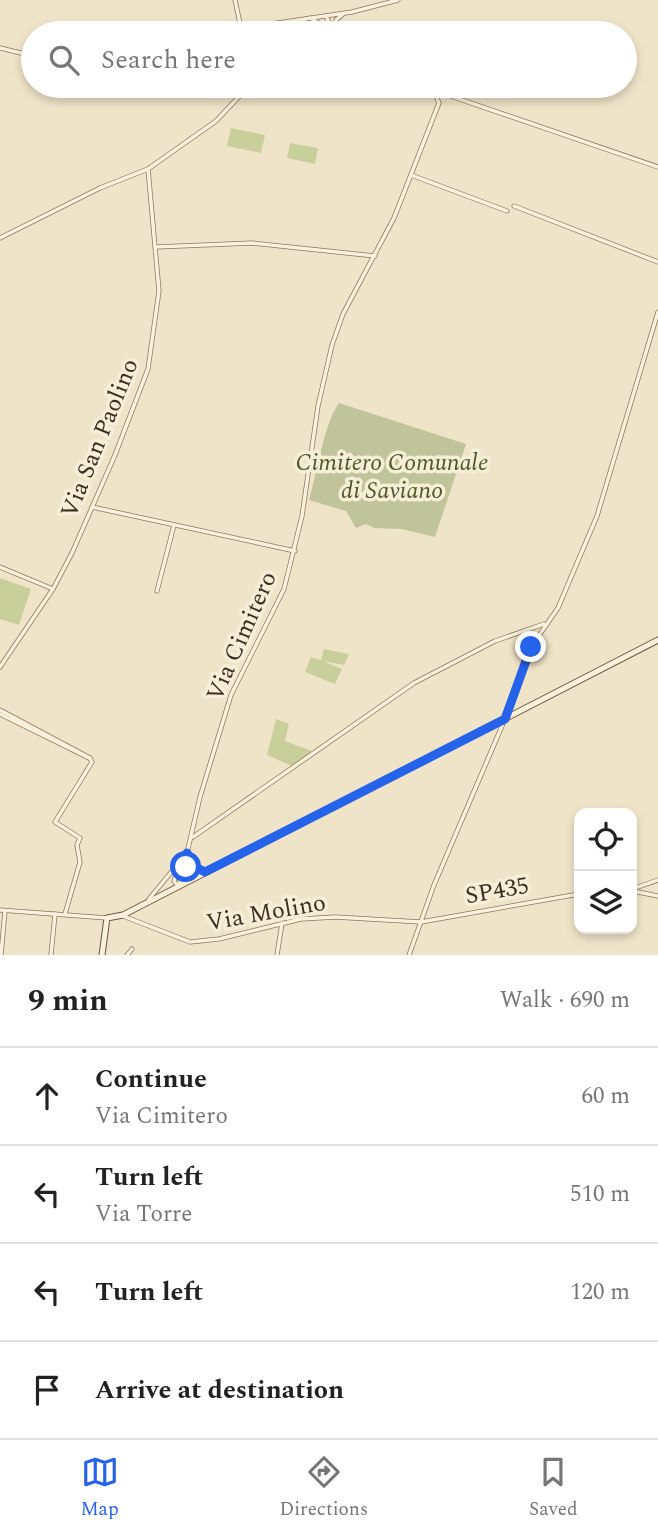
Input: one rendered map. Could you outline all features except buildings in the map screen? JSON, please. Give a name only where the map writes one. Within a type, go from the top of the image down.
[{"type":"main road","points":[[102,955],[107,918],[123,915],[658,640]]},
{"type":"street","points":[[236,0],[240,21]]},
{"type":"street","points":[[287,21],[345,13],[398,0]]},
{"type":"street","points":[[336,21],[345,13]]},
{"type":"street","points":[[326,16],[329,21]]},
{"type":"street","points":[[307,18],[313,21]]},
{"type":"street","points":[[0,48],[21,53]]},
{"type":"street","points":[[0,238],[100,188],[148,169],[216,121],[238,98]]},
{"type":"street","name":"Via Cimitero","points":[[178,886],[193,837],[200,797],[231,695],[250,652],[284,589],[295,551],[318,407],[332,345],[343,314],[375,256],[411,175],[439,103],[437,98]]},
{"type":"street","points":[[455,98],[658,167]]},
{"type":"street","name":"Via San Paolino","points":[[0,667],[53,589],[92,507],[148,369],[159,291],[148,169]]},
{"type":"street","points":[[411,175],[507,211]]},
{"type":"street","points":[[513,206],[658,262]]},
{"type":"street","points":[[156,247],[252,243],[375,256]]},
{"type":"street","points":[[409,955],[460,820],[505,719],[531,647],[544,624],[558,608],[597,516],[658,312]]},
{"type":"street","points":[[92,507],[295,551]]},
{"type":"street","points":[[157,591],[174,524]]},
{"type":"street","points":[[0,568],[53,589]]},
{"type":"street","points":[[193,837],[414,683],[495,641],[544,624]]},
{"type":"street","points":[[0,712],[90,758],[92,762],[55,822],[80,838],[77,845],[80,862],[65,914]]},
{"type":"street","points":[[187,853],[193,866],[205,872]]},
{"type":"street","name":"Via Cimitero","points":[[145,903],[179,866],[187,853]]},
{"type":"street","name":"Via Cimitero","points":[[178,886],[174,881],[179,866]]},
{"type":"street","points":[[637,888],[658,880]]},
{"type":"street","points":[[637,891],[658,896]]},
{"type":"street","name":"SP435","points":[[421,922],[574,895]]},
{"type":"street","points":[[1,955],[2,911],[107,918]]},
{"type":"street","points":[[51,955],[55,914]]},
{"type":"street","name":"Via Molino","points":[[123,915],[190,942],[219,939],[317,917],[421,922]]},
{"type":"street","points":[[277,955],[282,923]]},
{"type":"street","points":[[127,955],[132,949]]},
{"type":"green space","points":[[231,128],[265,135],[261,153],[227,146]]},
{"type":"green space","points":[[290,143],[318,148],[315,164],[287,158]]},
{"type":"green space","name":"Cimitero Comunale di Saviano","points":[[339,403],[466,444],[435,537],[402,529],[374,528],[366,524],[356,528],[346,511],[309,500],[325,436]]},
{"type":"green space","points":[[0,578],[31,589],[19,625],[0,619]]},
{"type":"green space","points":[[324,649],[349,654],[344,665],[323,661],[342,669],[335,684],[305,672],[311,657],[321,660]]},
{"type":"green space","points":[[276,719],[289,724],[285,741],[312,751],[292,766],[267,755]]},
{"type":"route","points":[[186,867],[187,853],[193,866],[198,871],[205,872],[505,719],[531,647]]}]
